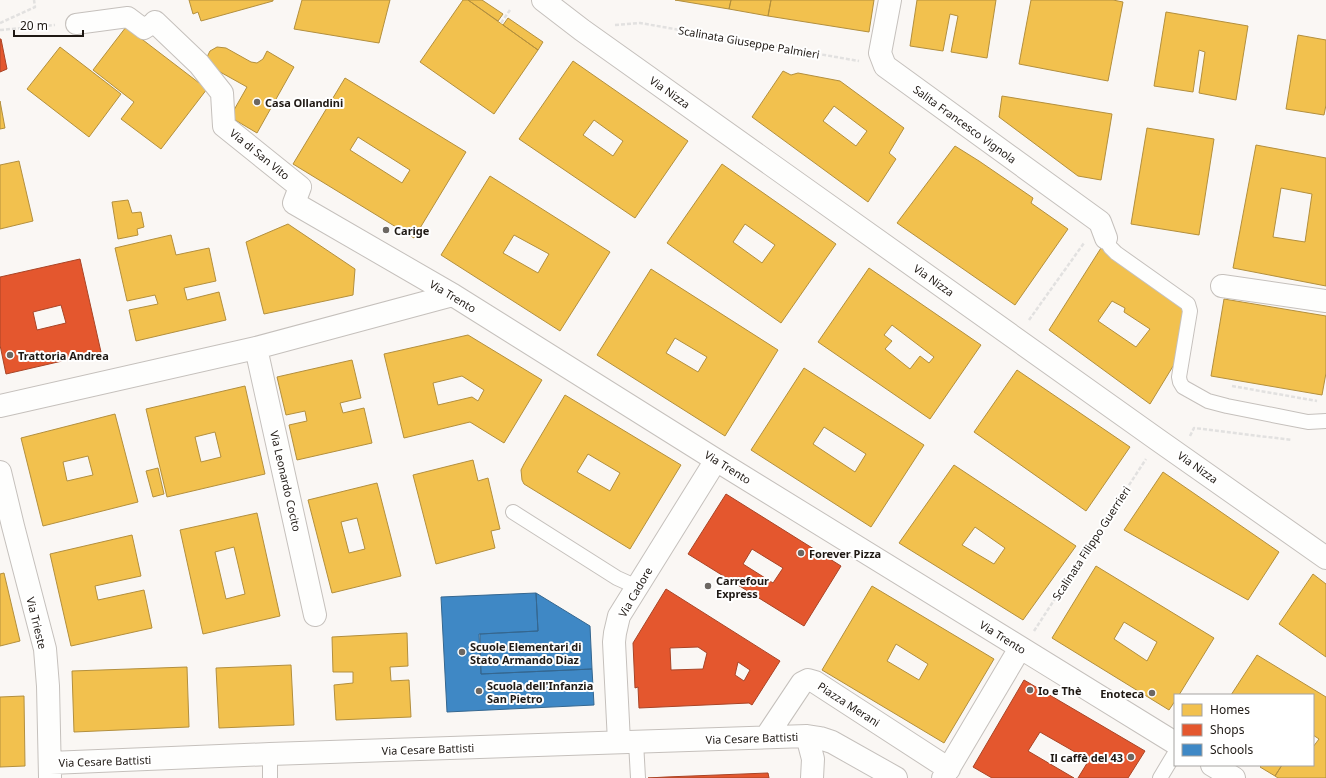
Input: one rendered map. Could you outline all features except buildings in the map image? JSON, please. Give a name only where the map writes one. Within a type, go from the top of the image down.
[{"type":"street","name":"Via Nizza","points":[[543,0],[594,39],[1326,558]]},
{"type":"street","points":[[885,66],[880,52],[890,0]]},
{"type":"street","name":"Via di San Vito","points":[[76,24],[128,17],[144,29],[155,22],[199,64],[222,93],[224,126],[300,187]]},
{"type":"street","name":"Salita Francesco Vignola","points":[[885,66],[1103,230]]},
{"type":"street","name":"Via Trento","points":[[300,187],[294,203],[453,295],[716,460],[1026,640],[1174,742]]},
{"type":"street","points":[[1222,286],[1326,301]]},
{"type":"street","points":[[0,406],[256,348],[453,295]]},
{"type":"street","name":"Via Leonardo Cocito","points":[[256,348],[315,615]]},
{"type":"street","name":"Via Cadore","points":[[628,742],[617,708],[615,633],[620,616],[716,460]]},
{"type":"street","name":"Via Trieste","points":[[0,472],[45,650],[48,686],[50,771]]},
{"type":"street","name":"Piazza Merani","points":[[766,737],[802,683],[808,680],[815,682],[946,773],[1026,640]]},
{"type":"street","points":[[812,778],[813,759],[807,736],[832,742],[896,778]]},
{"type":"street","name":"Via Cesare Battisti","points":[[50,771],[270,754],[807,736]]},
{"type":"street","points":[[1214,766],[1234,778]]},
{"type":"lane","points":[[1103,230],[1110,246],[1116,253],[1188,304],[1190,311],[1179,377],[1183,387],[1208,401],[1227,406],[1308,422],[1326,421]]},
{"type":"lane","points":[[513,512],[617,578],[637,587]]},
{"type":"lane","points":[[628,742],[638,778]]},
{"type":"lane","points":[[270,754],[270,778]]},
{"type":"lane","points":[[1160,778],[1174,755]]},
{"type":"path","points":[[0,23],[36,7],[34,0]]},
{"type":"path","points":[[501,23],[510,10]]},
{"type":"path","name":"Scalinata Giuseppe Palmieri","points":[[614,26],[640,22],[885,66]]},
{"type":"path","points":[[0,30],[76,24]]},
{"type":"path","points":[[1028,322],[1103,230]]},
{"type":"path","points":[[1232,386],[1321,402]]},
{"type":"path","points":[[1190,436],[1194,428],[1295,440]]},
{"type":"path","name":"Scalinata Filippo Guerrieri","points":[[1026,640],[1148,455]]},
{"type":"place","name":"Casa Ollandini","points":[[257,102]]},
{"type":"place","name":"Carige","points":[[386,230]]},
{"type":"place","name":"Trattoria Andrea","points":[[10,355]]},
{"type":"place","name":"Forever Pizza","points":[[801,553]]},
{"type":"place","name":"Carrefour Express","points":[[708,586]]},
{"type":"place","name":"Scuole Elementari di Stato Armando Diaz","points":[[462,652]]},
{"type":"place","name":"Io e Thè","points":[[1030,690]]},
{"type":"place","name":"Scuola dell'Infanzia San Pietro","points":[[479,691]]},
{"type":"place","name":"Enoteca","points":[[1152,693]]},
{"type":"place","name":"Il caffè del 43","points":[[1131,757]]}]
